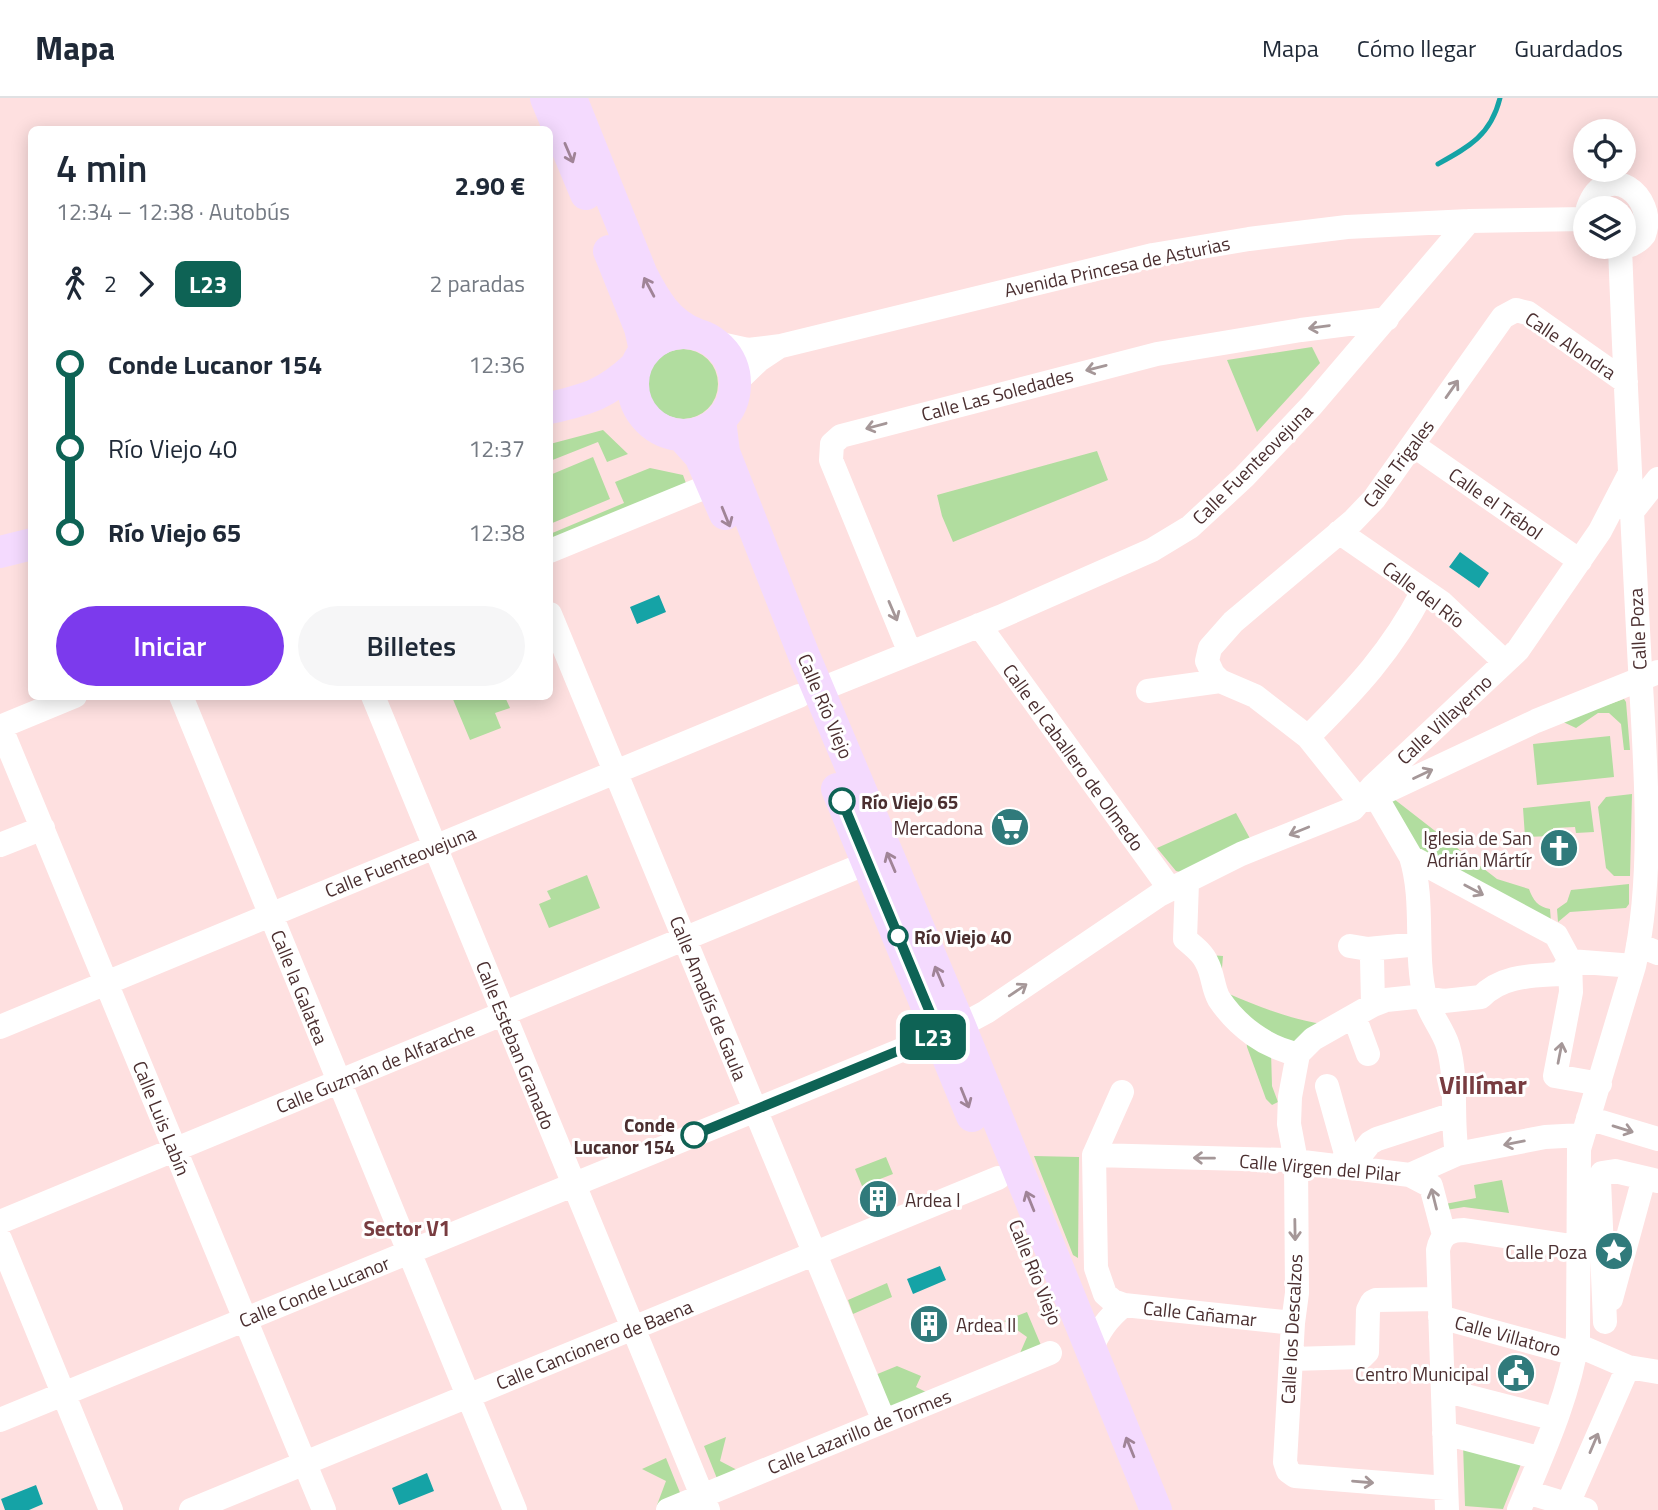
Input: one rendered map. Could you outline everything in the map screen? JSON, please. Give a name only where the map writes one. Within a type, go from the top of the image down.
[{"type":"main road","points":[[546,98],[640,328],[640,358],[633,387],[641,412],[657,427],[682,436],[704,430],[720,420],[731,404],[735,383],[731,363],[706,339],[684,329],[667,316],[648,286],[571,98]]},
{"type":"main road","points":[[553,407],[603,393],[614,386],[660,339],[670,334],[706,339]]},
{"type":"main road","points":[[553,427],[593,416],[641,412]]},
{"type":"main road","name":"Calle Río Viejo","points":[[720,420],[724,453],[867,863],[949,1030],[998,1178],[1133,1510]]},
{"type":"main road","name":"Calle Río Viejo","points":[[682,436],[700,456],[809,693],[949,1030],[1064,1287],[1156,1510]]},
{"type":"main road","points":[[0,552],[28,545]]},
{"type":"main road","points":[[0,571],[28,564]]},
{"type":"street","points":[[1594,196],[1608,185],[1626,184],[1641,192],[1647,199],[1654,222],[1636,242]]},
{"type":"street","name":"Avenida Princesa de Asturias","points":[[706,339],[748,350],[781,346],[1153,255],[1273,236],[1412,223],[1573,219]]},
{"type":"street","name":"Calle Fuenteovejuna","points":[[0,1027],[979,625],[1152,551],[1190,527],[1244,477],[1312,405],[1469,221]]},
{"type":"street","points":[[1412,223],[1430,241],[1431,266]]},
{"type":"street","name":"Calle Poza","points":[[1523,1501],[1562,1401],[1577,1346],[1579,1149],[1643,955],[1652,855],[1644,756],[1649,675],[1631,513],[1621,259]]},
{"type":"street","name":"Calle Alondra","points":[[1516,310],[1528,313],[1626,382]]},
{"type":"street","name":"Calle Trigales","points":[[1214,671],[1209,648],[1233,622],[1353,521],[1374,499],[1503,317],[1516,310]]},
{"type":"street","name":"Calle Las Soledades","points":[[910,653],[831,460],[832,444],[841,436],[1157,354],[1387,319]]},
{"type":"street","name":"Avenida Princesa de Asturias","points":[[735,383],[759,360],[781,346]]},
{"type":"street","name":"Calle el Trébol","points":[[1413,445],[1580,561]]},
{"type":"street","name":"Calle Villayerno","points":[[949,1030],[979,1017],[1179,885],[1241,854],[1353,809],[1367,800],[1372,787],[1518,650],[1600,531],[1629,475]]},
{"type":"street","points":[[1631,513],[1658,479]]},
{"type":"street","points":[[553,550],[713,484]]},
{"type":"street","name":"Calle del Río","points":[[1339,532],[1443,603],[1505,662]]},
{"type":"street","points":[[1308,737],[1380,662],[1423,591]]},
{"type":"street","name":"Calle Amadís de Gaula","points":[[553,621],[884,1421]]},
{"type":"street","name":"Calle el Caballero de Olmedo","points":[[979,625],[1179,885]]},
{"type":"street","points":[[1148,691],[1214,671],[1255,696],[1308,737],[1367,800],[1411,857],[1416,873],[1425,999],[1448,1047],[1454,1090],[1457,1154]]},
{"type":"street","points":[[1367,800],[1536,720],[1649,675]]},
{"type":"street","points":[[0,726],[65,700]]},
{"type":"street","name":"Calle la Galatea","points":[[183,700],[515,1510]]},
{"type":"street","name":"Calle Esteban Granado","points":[[375,700],[705,1503]]},
{"type":"street","name":"Calle Luis Labín","points":[[0,726],[324,1510]]},
{"type":"street","points":[[0,845],[43,828]]},
{"type":"street","points":[[1411,857],[1556,935],[1570,961],[1571,992],[1555,1076],[1600,1084]]},
{"type":"street","name":"Calle Guzmán de Alfarache","points":[[0,1222],[867,863]]},
{"type":"street","points":[[1179,885],[1185,939],[1207,962],[1219,999],[1236,1021],[1253,1035],[1282,1051],[1298,1054],[1313,1039],[1386,1000],[1415,997],[1444,1001],[1481,998],[1487,991],[1511,978],[1560,974],[1570,961],[1643,955]]},
{"type":"street","points":[[1368,1054],[1364,1011],[1372,958],[1359,947],[1419,944]]},
{"type":"street","name":"Calle Conde Lucanor","points":[[0,1420],[949,1030]]},
{"type":"street","name":"Calle los Descalzos","points":[[1298,1054],[1290,1097],[1289,1124],[1297,1161],[1297,1293],[1285,1462],[1295,1476],[1447,1499]]},
{"type":"street","points":[[1327,1086],[1350,1168]]},
{"type":"street","points":[[1122,1092],[1094,1155],[1096,1268],[1105,1294],[1112,1301],[1124,1305]]},
{"type":"street","points":[[1350,1168],[1370,1143],[1377,1139],[1454,1114]]},
{"type":"street","name":"Calle Virgen del Pilar","points":[[1094,1155],[1297,1161],[1410,1175],[1457,1154],[1585,1127],[1658,1139]]},
{"type":"street","points":[[1577,1346],[1605,1322],[1651,1179],[1608,1171],[1602,1173],[1599,1181],[1605,1322]]},
{"type":"street","name":"Calle Villatoro","points":[[1410,1175],[1430,1186],[1444,1235],[1438,1250],[1437,1305],[1447,1499]]},
{"type":"street","name":"Calle Cancionero de Baena","points":[[191,1510],[998,1178]]},
{"type":"street","points":[[1444,1235],[1464,1230],[1578,1247]]},
{"type":"street","points":[[0,1238],[111,1510]]},
{"type":"street","name":"Calle Río Viejo","points":[[1064,1287],[1072,1291],[1085,1288],[1091,1284],[1096,1268]]},
{"type":"street","points":[[1291,1359],[1365,1356],[1368,1348],[1368,1310],[1371,1302],[1376,1300],[1437,1305]]},
{"type":"street","name":"Calle Cañamar","points":[[1091,1351],[1097,1334],[1106,1321],[1124,1305],[1293,1323]]},
{"type":"street","name":"Calle Villatoro","points":[[1437,1305],[1577,1346],[1628,1367],[1658,1372]]},
{"type":"street","name":"Calle Lazarillo de Tormes","points":[[668,1510],[705,1503],[884,1421],[1050,1353]]},
{"type":"street","points":[[1523,1501],[1576,1508],[1628,1367]]},
{"type":"street","points":[[1443,1390],[1544,1416]]},
{"type":"street","points":[[1444,1433],[1539,1458]]},
{"type":"green space","points":[[1312,347],[1320,363],[1257,432],[1227,360]]},
{"type":"green space","points":[[690,349],[703,355],[712,364],[716,370],[716,398],[708,409],[697,417],[676,419],[658,409],[650,398],[648,377],[658,359],[669,351]]},
{"type":"green space","points":[[603,430],[628,454],[607,462],[598,442],[553,460],[553,443]]},
{"type":"green space","points":[[1097,451],[1108,480],[953,542],[937,495]]},
{"type":"green space","points":[[593,457],[610,499],[553,523],[553,474]]},
{"type":"green space","points":[[650,468],[683,475],[687,486],[553,542],[553,533],[624,503],[615,482]]},
{"type":"green space","points":[[1624,699],[1630,750],[1624,750],[1621,724],[1609,713],[1598,713],[1576,728],[1561,721]]},
{"type":"green space","points":[[453,700],[506,700],[510,708],[495,713],[501,728],[470,740]]},
{"type":"green space","points":[[1610,736],[1614,777],[1537,785],[1533,744]]},
{"type":"green space","points":[[1632,794],[1630,876],[1614,876],[1606,868],[1598,807],[1606,797]]},
{"type":"green space","points":[[1394,799],[1497,879],[1529,889],[1536,902],[1550,909],[1551,922],[1414,848],[1387,802]]},
{"type":"green space","points":[[1590,801],[1594,832],[1576,833],[1575,827],[1553,828],[1553,836],[1525,837],[1523,808]]},
{"type":"green space","points":[[1236,813],[1253,844],[1184,873],[1176,871],[1157,848]]},
{"type":"green space","points":[[587,875],[600,908],[549,928],[539,904],[551,899],[547,891]]},
{"type":"green space","points":[[1629,884],[1629,904],[1626,908],[1570,912],[1558,922],[1557,909],[1567,902],[1571,890]]},
{"type":"green space","points":[[1209,955],[1223,956],[1221,980],[1227,993],[1287,1016],[1324,1024],[1293,1046],[1283,1045],[1267,1037],[1236,1012],[1219,981]]},
{"type":"green space","points":[[1246,1037],[1271,1052],[1272,1086],[1278,1102],[1272,1105],[1266,1099],[1247,1047]]},
{"type":"green space","points":[[1034,1156],[1079,1157],[1078,1258],[1073,1255]]},
{"type":"green space","points":[[886,1157],[893,1174],[862,1186],[855,1169]]},
{"type":"green space","points":[[1502,1180],[1509,1213],[1464,1207],[1446,1210],[1445,1204],[1476,1198],[1474,1185]]},
{"type":"green space","points":[[887,1283],[892,1297],[853,1314],[848,1300]]},
{"type":"green space","points":[[1027,1312],[1043,1350],[1017,1360],[1027,1337],[1004,1321]]},
{"type":"green space","points":[[897,1366],[921,1376],[916,1387],[932,1395],[890,1412],[875,1375]]},
{"type":"green space","points":[[726,1437],[720,1461],[741,1472],[718,1481],[704,1446]]},
{"type":"green space","points":[[1463,1444],[1523,1459],[1503,1509],[1465,1506]]},
{"type":"green space","points":[[666,1458],[681,1495],[657,1505],[666,1481],[642,1469]]},
{"type":"water","points":[[1460,552],[1489,573],[1479,588],[1449,567]]},
{"type":"water","points":[[659,595],[666,612],[637,624],[630,607]]},
{"type":"water","points":[[940,1266],[946,1280],[913,1294],[907,1279]]},
{"type":"water","points":[[427,1473],[434,1491],[399,1505],[392,1488]]},
{"type":"water","points":[[36,1485],[43,1504],[29,1510],[5,1510],[1,1499]]},
{"type":"waterway","points":[[1438,164],[1460,152],[1485,131],[1500,98]]},
{"type":"bus line","name":"L23","points":[[694,1135],[939,1034],[842,801]]},
{"type":"place","name":"Río Viejo 65","points":[[842,801]]},
{"type":"place","name":"Mercadona","points":[[1010,827]]},
{"type":"place","name":"Iglesia de San Adrián Mártír","points":[[1559,848]]},
{"type":"place","name":"Río Viejo 40","points":[[898,936]]},
{"type":"place","name":"Conde Lucanor 154","points":[[694,1135]]},
{"type":"place","name":"Ardea I","points":[[878,1199]]},
{"type":"place","name":"Calle Poza","points":[[1614,1251]]},
{"type":"place","name":"Ardea II","points":[[929,1324]]},
{"type":"place","name":"Centro Municipal","points":[[1516,1373]]},
{"type":"district","name":"Villímar","points":[[1483,1084]]},
{"type":"district","name":"Sector V1","points":[[407,1228]]}]
